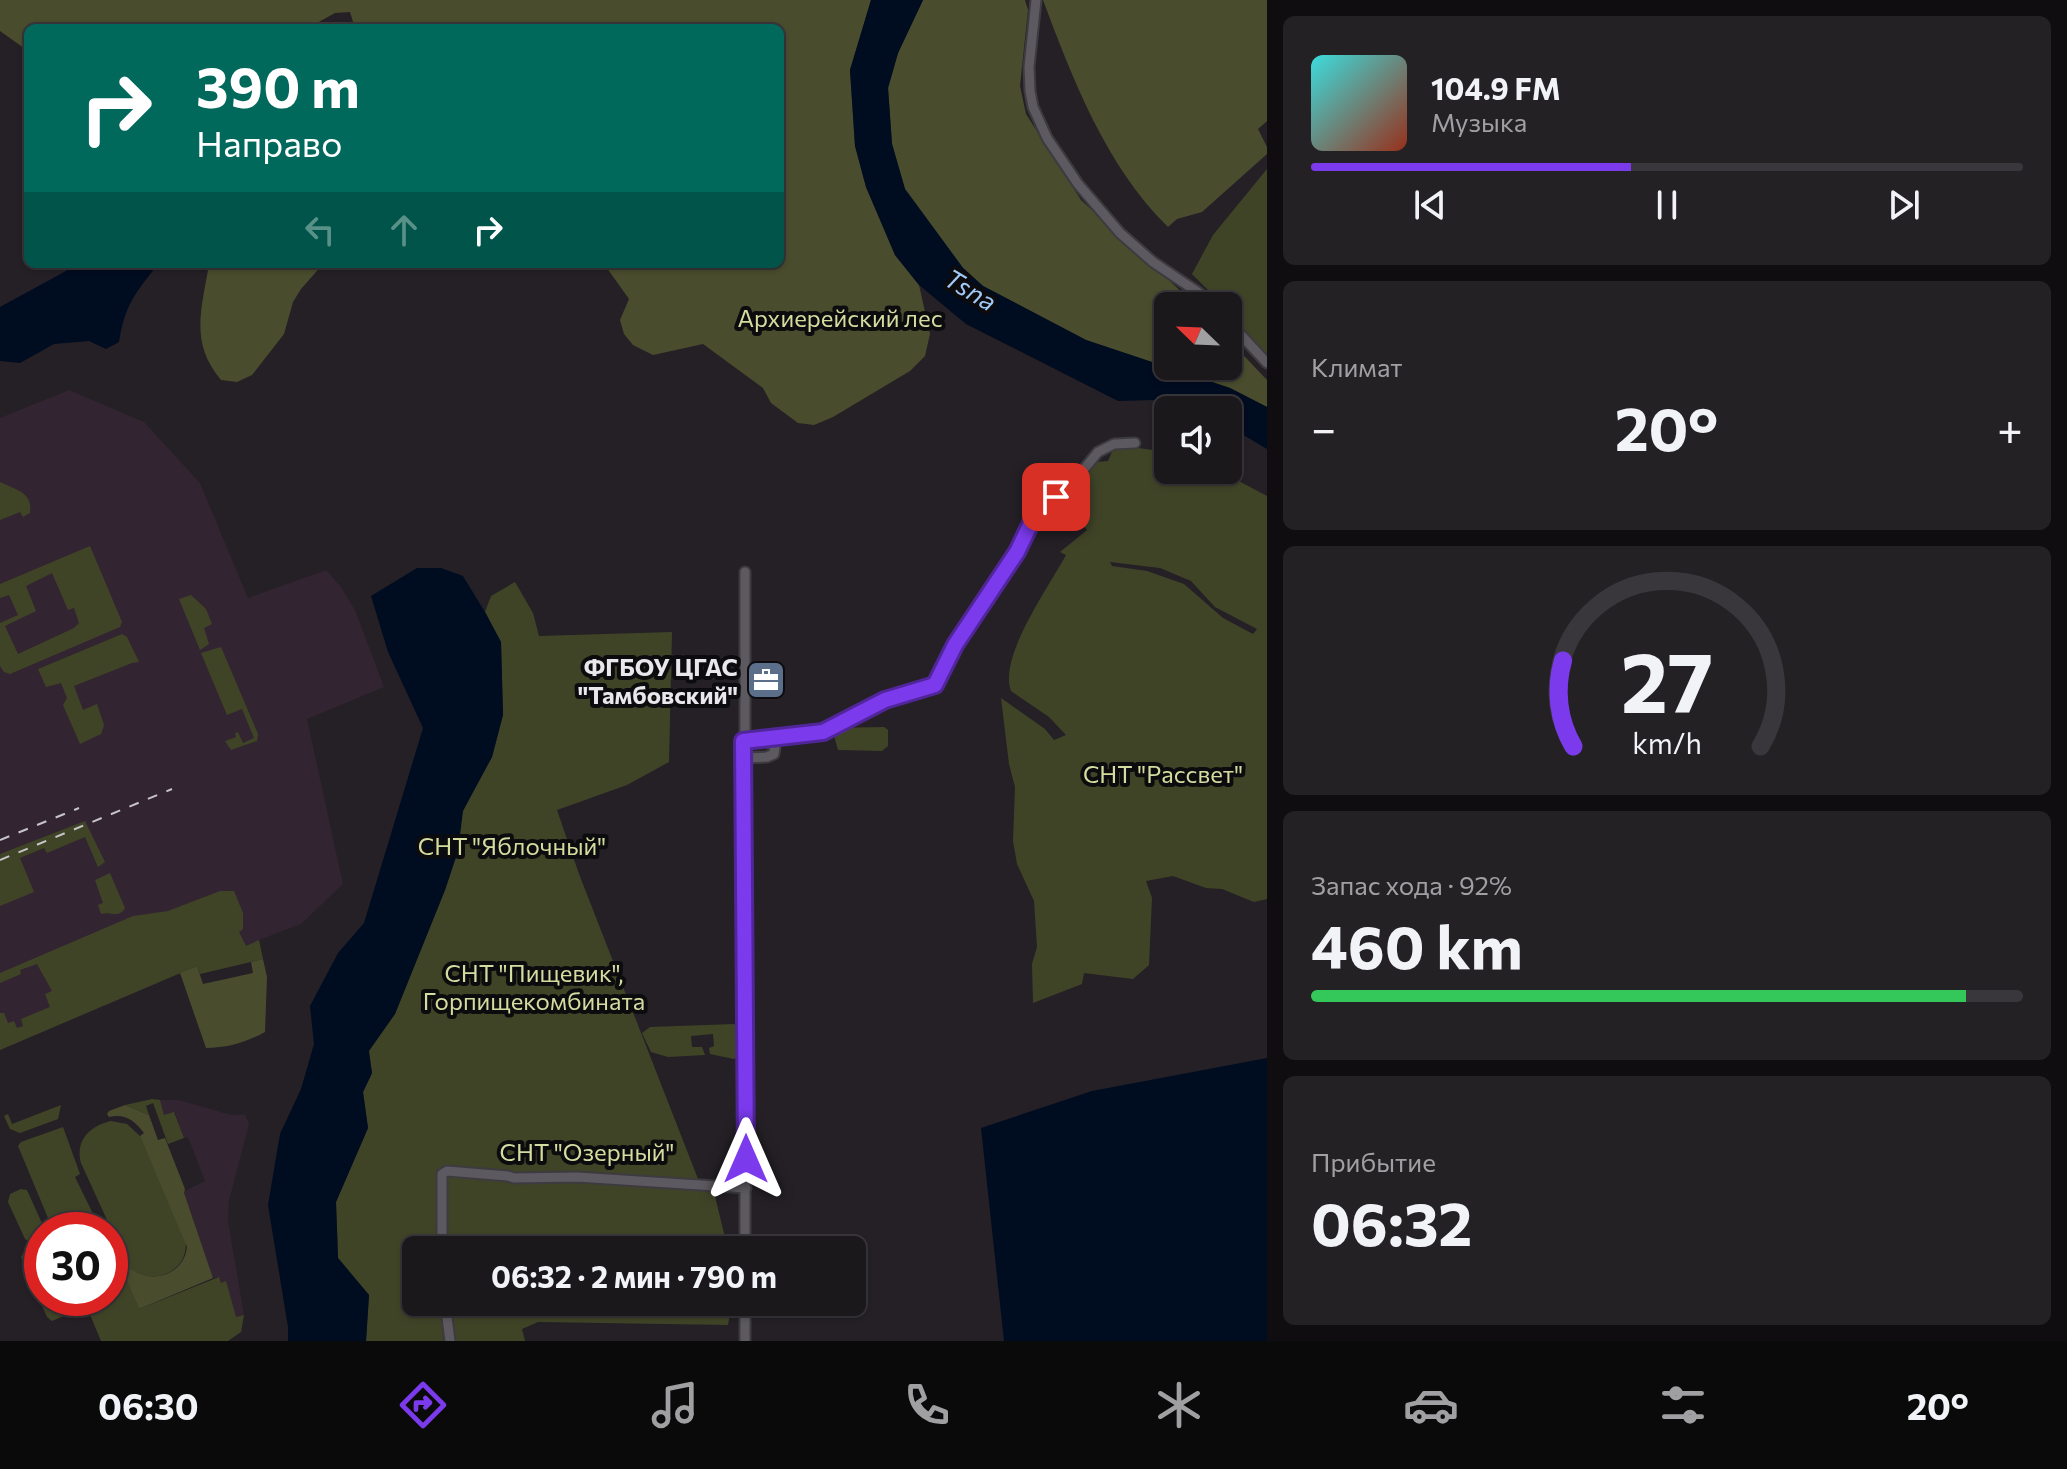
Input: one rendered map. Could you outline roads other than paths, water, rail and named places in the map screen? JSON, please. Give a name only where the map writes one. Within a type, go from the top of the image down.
[{"type":"street","points":[[1036,0],[1029,67],[1030,91],[1033,107],[1047,138],[1078,184],[1120,233],[1153,262],[1198,292]]},
{"type":"street","points":[[1242,336],[1267,363]]},
{"type":"street","points":[[743,741],[823,732],[885,700],[935,685],[955,645],[1040,513],[1098,452],[1114,444],[1135,443]]},
{"type":"street","points":[[745,572],[745,1236]]},
{"type":"street","points":[[744,758],[774,754],[773,745],[762,739]]},
{"type":"street","points":[[442,1236],[442,1174],[447,1171],[514,1178],[577,1177],[746,1188]]},
{"type":"street","points":[[447,1316],[450,1341]]},
{"type":"street","points":[[745,1316],[745,1341]]},
{"type":"water","name":"Tsna","points":[[871,0],[923,0],[898,53],[888,88],[892,144],[905,189],[963,268],[983,286],[1086,340],[1154,363],[1154,380],[1206,380],[1267,407],[1267,449],[1242,434],[1242,396],[1154,396],[1154,400],[1118,401],[966,324],[919,285],[895,255],[866,187],[855,146],[850,70]]},
{"type":"water","points":[[69,268],[155,268],[132,300],[119,342],[106,349],[89,341],[54,344],[20,363],[0,361],[0,307]]},
{"type":"water","points":[[417,568],[441,568],[463,576],[485,612],[501,642],[503,715],[492,757],[463,811],[458,851],[445,890],[395,1014],[369,1051],[372,1073],[363,1092],[368,1128],[336,1202],[338,1258],[369,1295],[366,1341],[288,1341],[268,1205],[280,1134],[301,1089],[314,1044],[310,1006],[338,953],[364,923],[423,728],[388,652],[371,596]]},
{"type":"water","points":[[1267,1058],[1267,1341],[1004,1341],[981,1128],[1092,1091]]},
{"type":"railway","points":[[0,860],[172,789]]},
{"type":"railway","points":[[0,840],[79,808]]},
{"type":"place","name":"ФГБОУ ЦГАС \"Тамбовский\"","points":[[766,680]]},
{"type":"park label","name":"Архиерейский лес","points":[[840,317]]},
{"type":"park label","name":"СНТ \"Рассвет\"","points":[[1163,773]]},
{"type":"park label","name":"СНТ \"Яблочный\"","points":[[512,845]]},
{"type":"park label","name":"СНТ \"Пищевик\", Горпищекомбината","points":[[534,986]]},
{"type":"park label","name":"СНТ \"Озерный\"","points":[[587,1151]]}]
